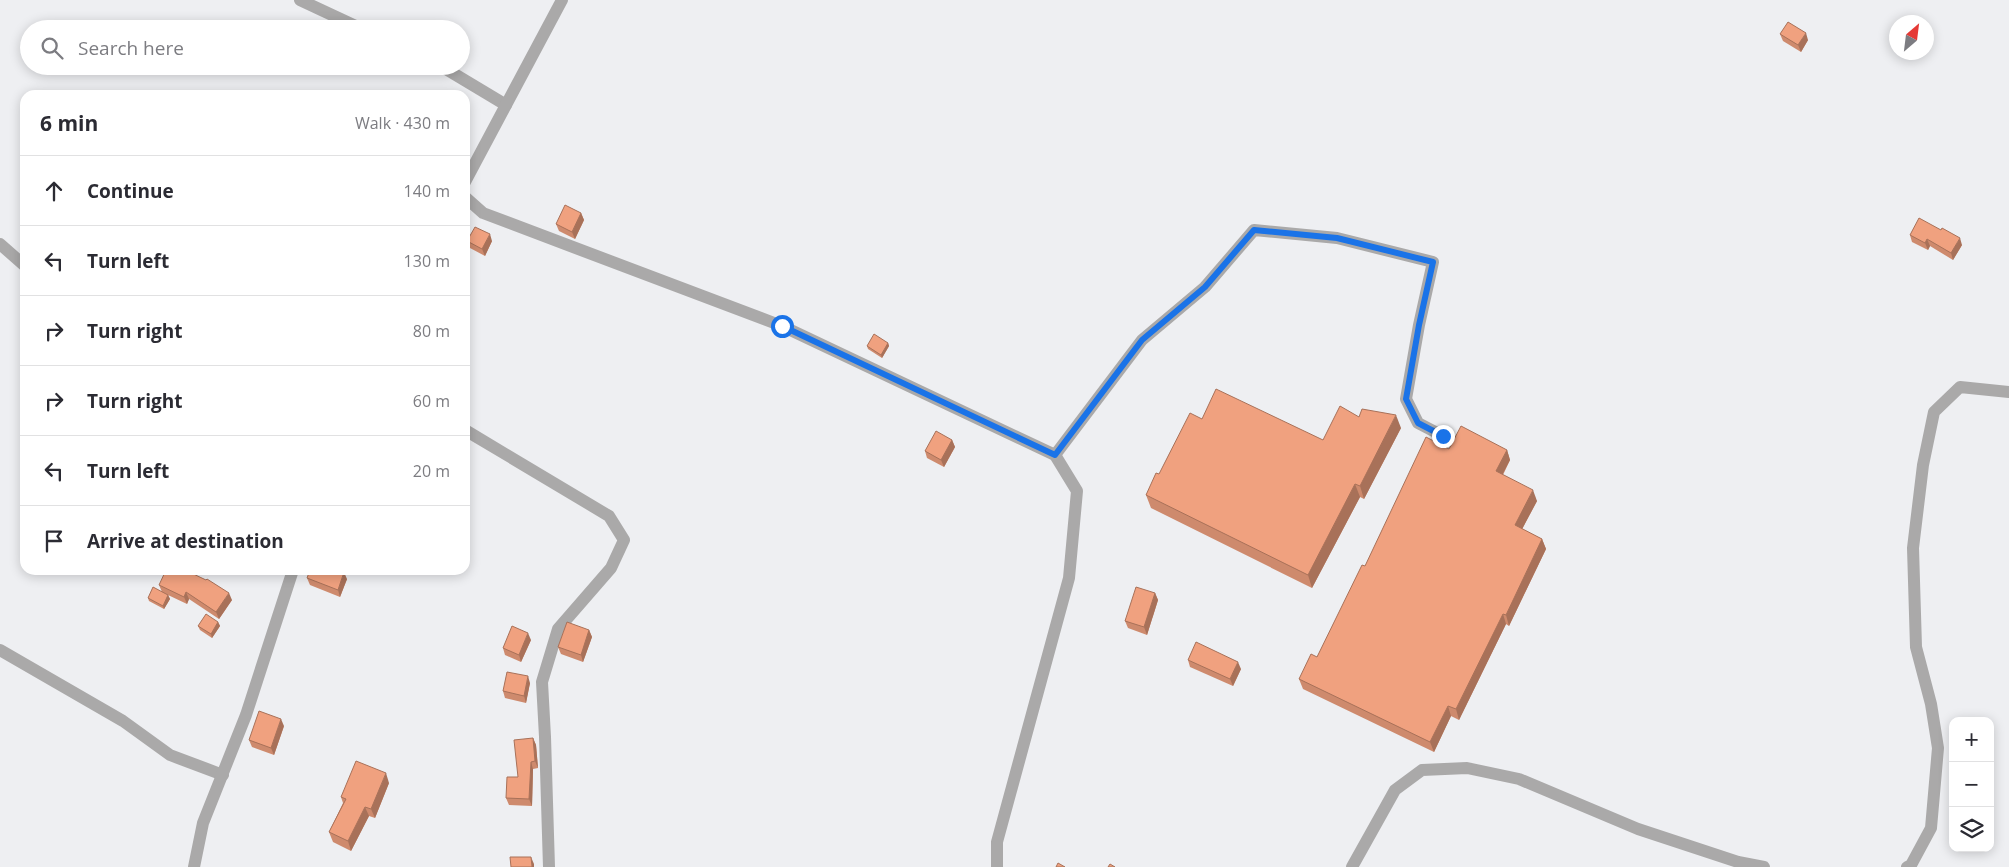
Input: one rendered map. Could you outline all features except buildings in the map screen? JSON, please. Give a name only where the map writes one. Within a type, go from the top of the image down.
[{"type":"street","points":[[300,0],[343,20]]},
{"type":"street","points":[[470,173],[562,0]]},
{"type":"street","points":[[457,75],[506,105]]},
{"type":"street","points":[[470,201],[483,213],[782,326],[1055,455],[1077,491],[1069,578],[997,842],[997,867]]},
{"type":"street","points":[[1055,455],[1142,340],[1205,287],[1254,230],[1337,238],[1433,262],[1419,325],[1406,399],[1418,423],[1443,436]]},
{"type":"street","points":[[0,244],[20,262]]},
{"type":"street","points":[[1907,867],[1911,865],[1931,828],[1938,748],[1931,704],[1916,647],[1913,548],[1922,465],[1934,412],[1960,387],[2009,392]]},
{"type":"street","points":[[470,433],[609,516],[624,540],[611,568],[558,628],[542,682],[549,867]]},
{"type":"street","points":[[194,867],[204,823],[246,715],[291,575]]},
{"type":"street","points":[[0,650],[123,721],[170,755],[223,774]]},
{"type":"street","points":[[1352,867],[1395,790],[1422,770],[1467,768],[1519,779],[1638,830],[1738,862],[1764,867]]},
{"type":"route","points":[[782,326],[1055,455],[1142,340],[1205,287],[1254,230],[1337,238],[1433,262],[1419,325],[1406,399],[1418,423],[1443,436]]}]
